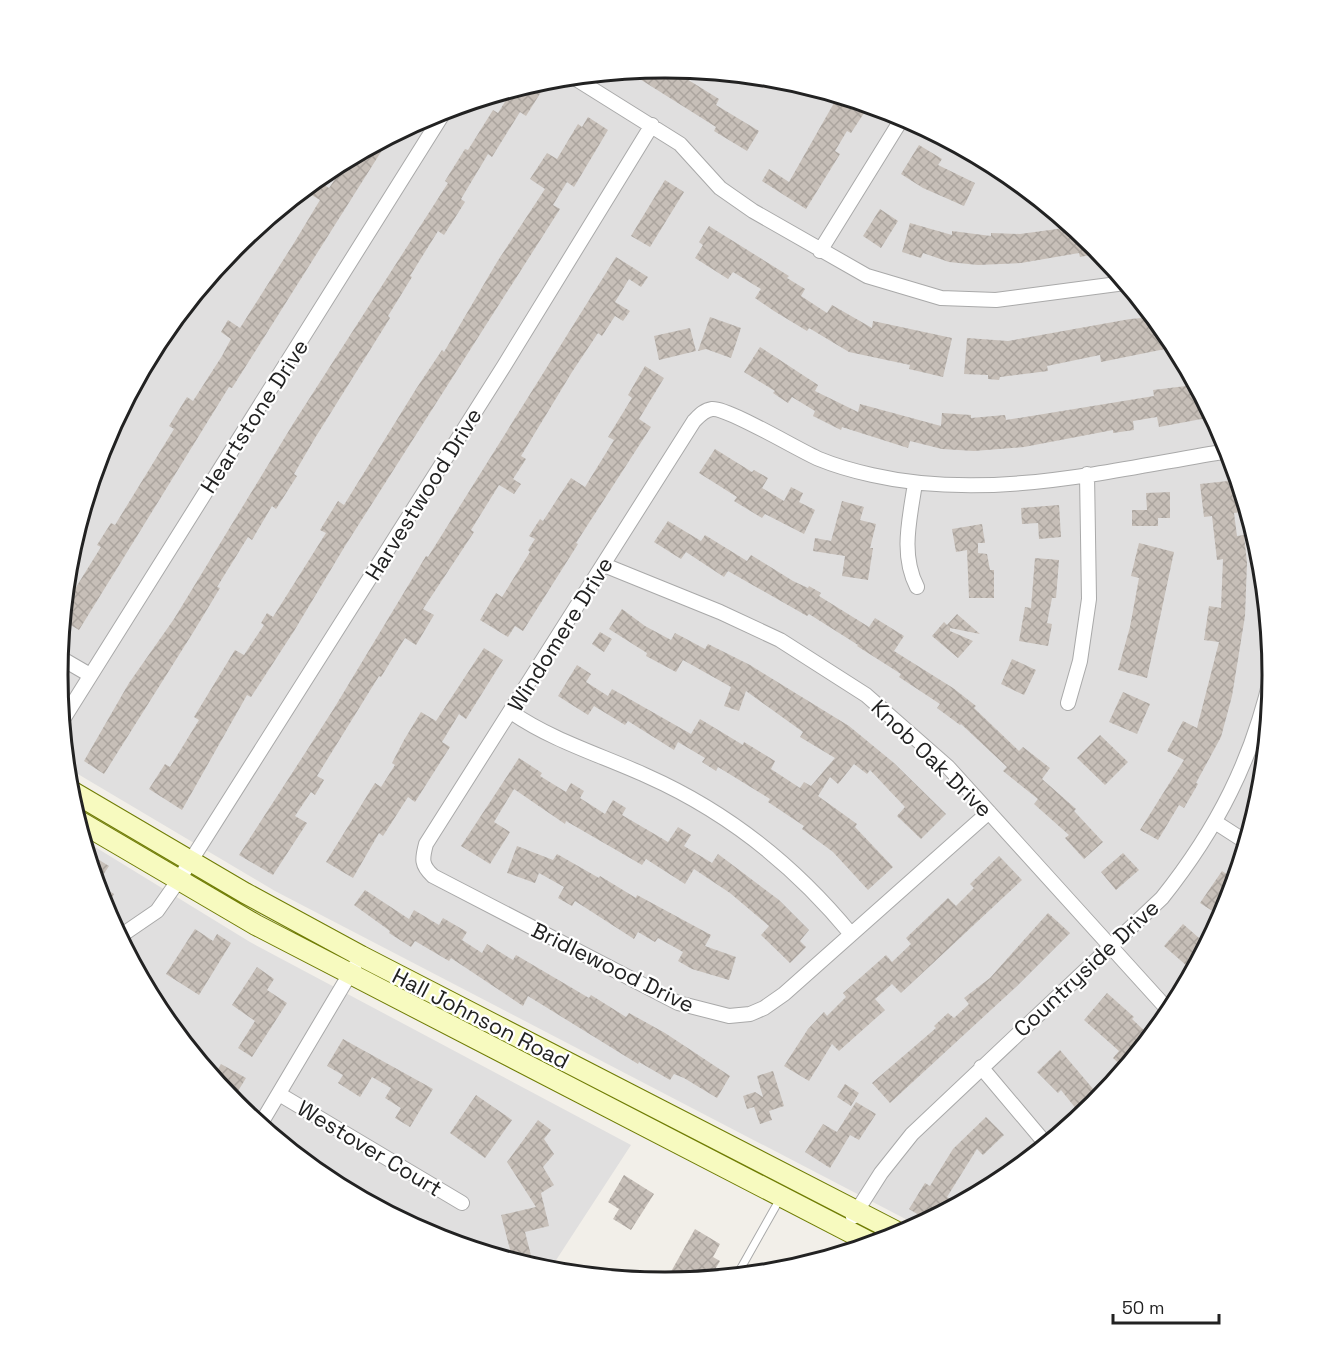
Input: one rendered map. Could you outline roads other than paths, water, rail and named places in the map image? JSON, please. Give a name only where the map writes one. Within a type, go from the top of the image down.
[{"type":"main road","name":"Hall Johnson Road","points":[[80,796],[361,956],[890,1228]]},
{"type":"main road","name":"Hall Johnson Road","points":[[87,825],[178,881],[862,1238]]},
{"type":"street","points":[[585,83],[680,144],[720,188],[820,250],[867,276],[941,298],[996,300],[1116,284]]},
{"type":"street","name":"Heartstone Drive","points":[[69,710],[438,122]]},
{"type":"street","name":"Harvestwood Drive","points":[[126,932],[157,911],[178,881],[189,860],[504,366],[652,125]]},
{"type":"street","points":[[820,250],[898,125]]},
{"type":"street","name":"Windomere Drive","points":[[427,871],[422,859],[426,844],[693,421],[703,412],[717,410],[821,460],[871,475],[915,483]]},
{"type":"street","points":[[917,587],[911,576],[906,551],[915,483],[980,487],[1087,474],[1218,453]]},
{"type":"street","points":[[1068,703],[1080,662],[1089,599],[1087,474]]},
{"type":"street","name":"Knob Oak Drive","points":[[604,565],[720,612],[780,640],[823,666],[897,720],[948,767],[1163,1004]]},
{"type":"street","points":[[68,662],[90,675]]},
{"type":"street","points":[[511,712],[566,744],[650,777],[708,808],[765,846],[791,868],[823,900],[851,934]]},
{"type":"street","name":"Countryside Drive","points":[[846,1230],[912,1134],[1162,898],[1189,864],[1215,822],[1246,762],[1259,728]]},
{"type":"street","name":"Bridlewood Drive","points":[[427,871],[678,1003],[717,1015],[750,1014],[764,1008],[784,994],[989,812]]},
{"type":"street","points":[[1215,822],[1239,837]]},
{"type":"street","points":[[264,1118],[361,956]]},
{"type":"street","points":[[981,1067],[1041,1138]]},
{"type":"street","name":"Westover Court","points":[[279,1094],[462,1203]]},
{"type":"lane","points":[[741,1267],[781,1197]]}]
